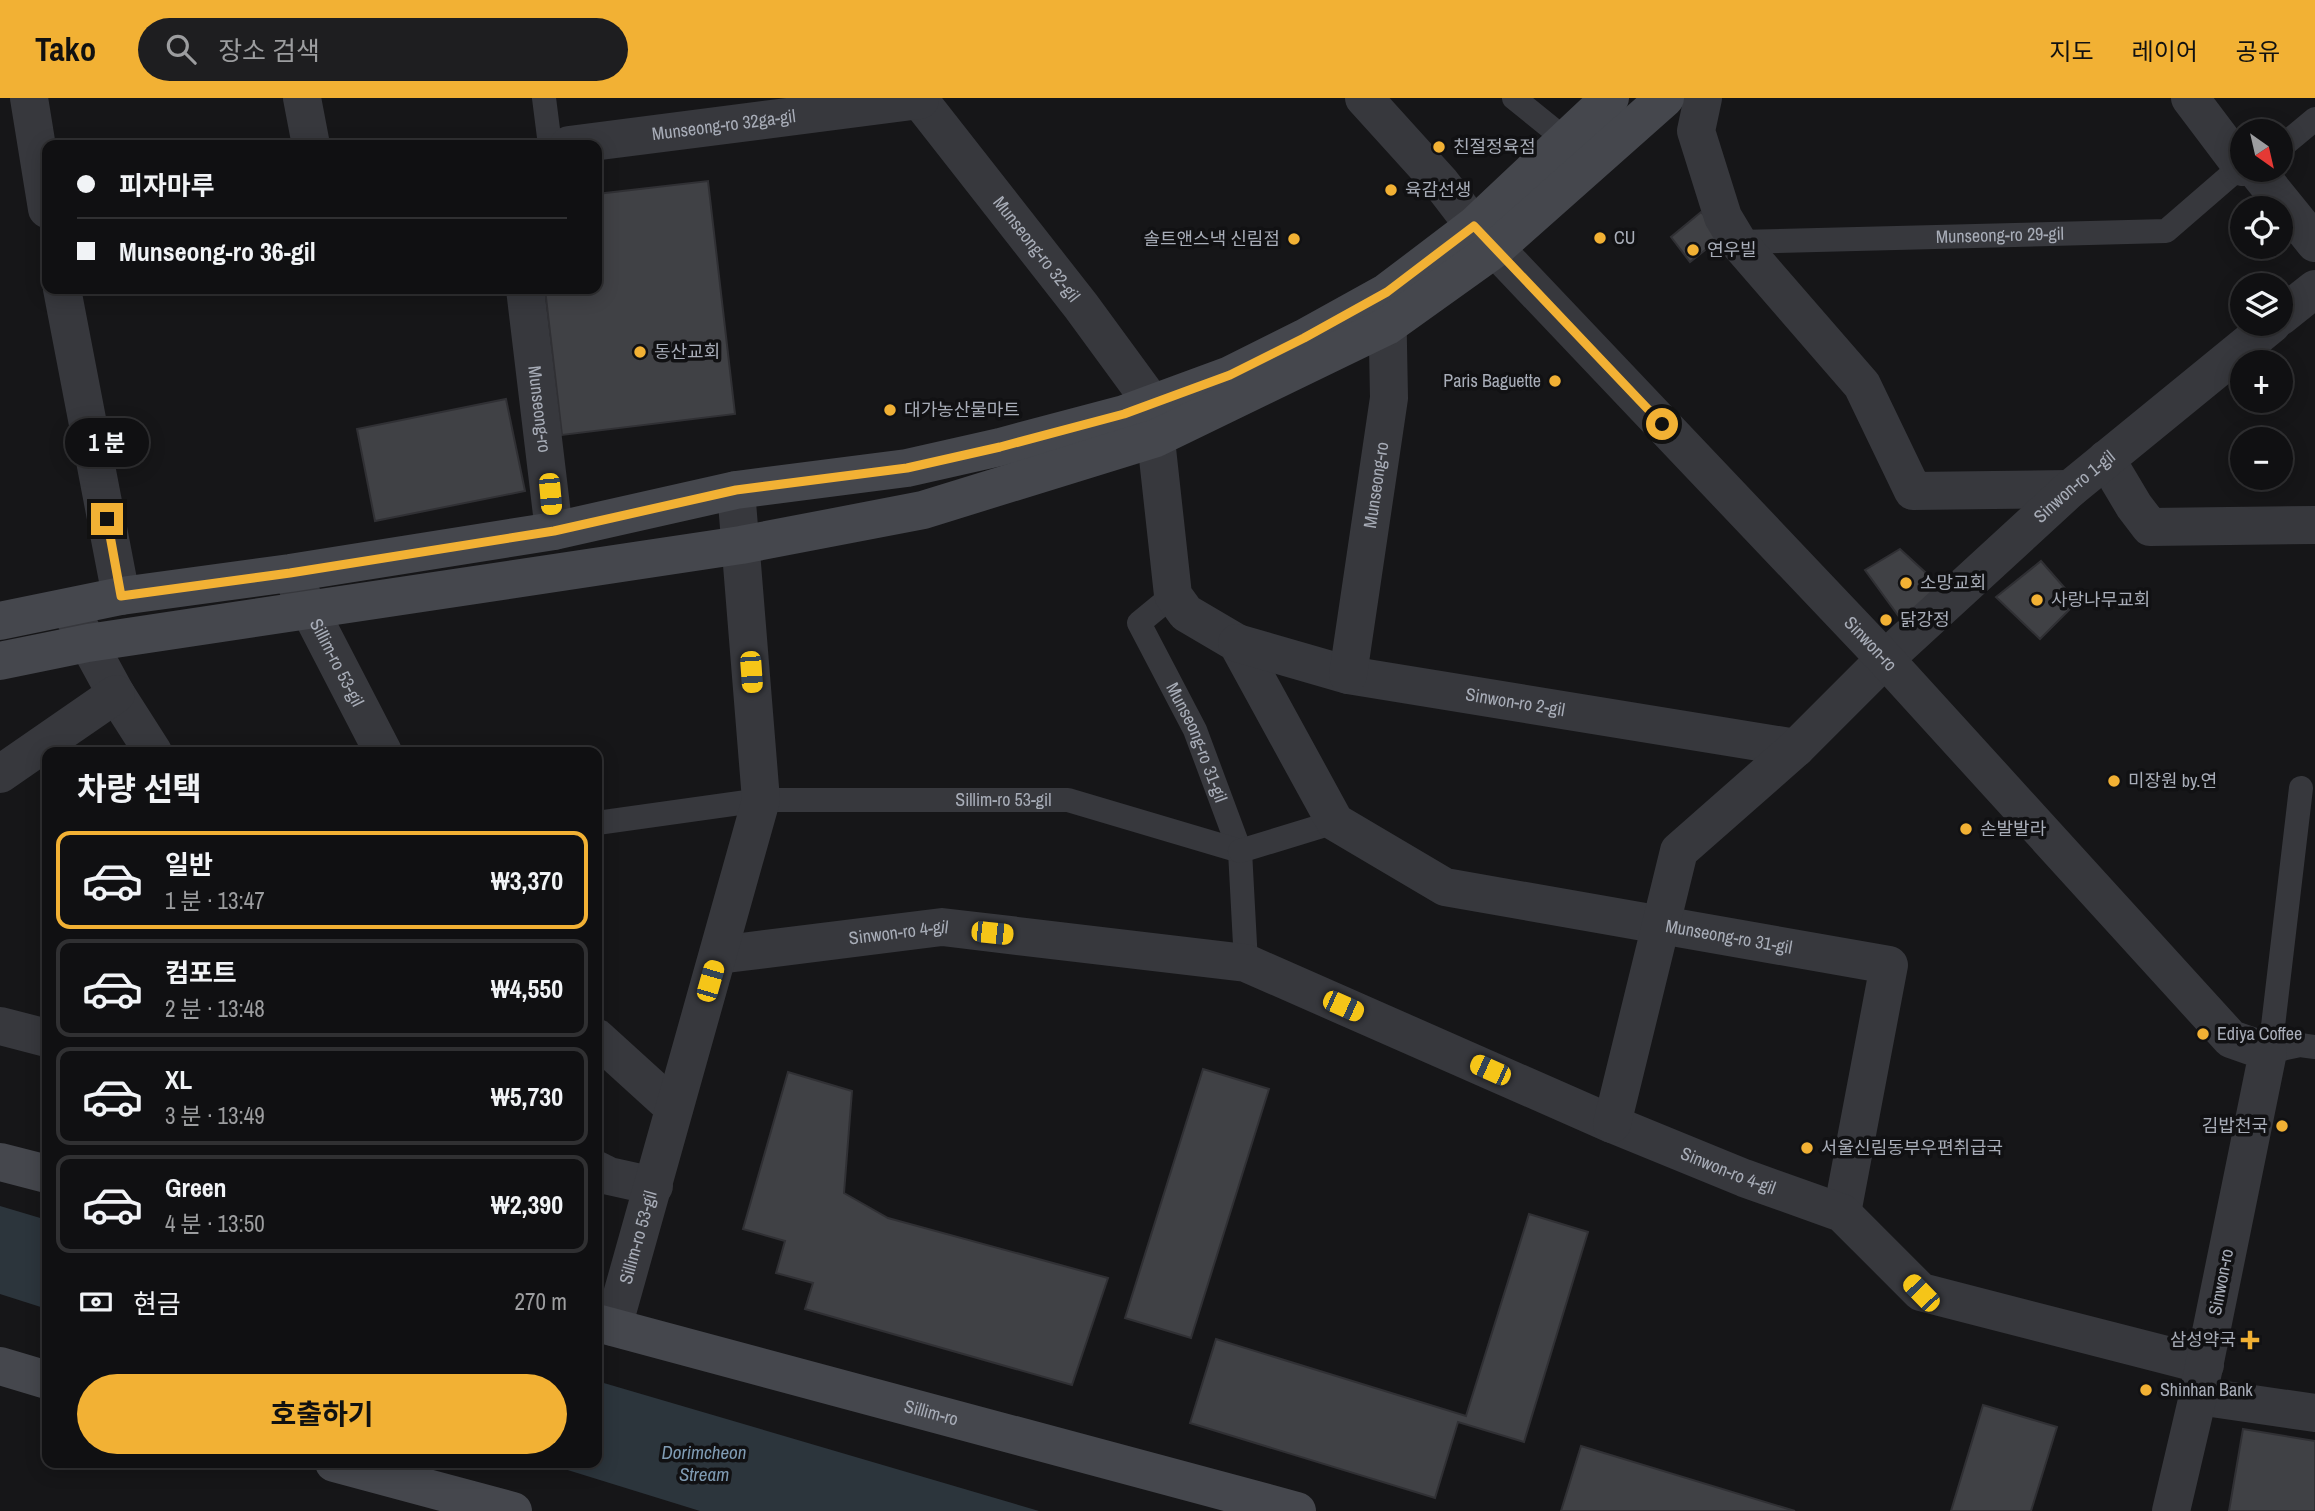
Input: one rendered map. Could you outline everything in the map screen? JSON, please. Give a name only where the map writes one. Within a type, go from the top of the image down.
[{"type":"main road","points":[[1485,237],[1566,140],[1610,98]]},
{"type":"main road","points":[[0,661],[89,643],[741,545],[923,510],[1154,420],[1230,375],[1304,338],[1387,309],[1665,98]]},
{"type":"main road","points":[[0,621],[121,596],[290,573],[554,531],[736,490],[907,468],[1124,414],[1154,420]]},
{"type":"main road","points":[[0,1162],[42,1173]]},
{"type":"main road","name":"Sillim-ro","points":[[605,1325],[1275,1508]]},
{"type":"main road","points":[[0,1366],[42,1379]]},
{"type":"main road","points":[[353,1468],[513,1511]]},
{"type":"street","points":[[29,98],[42,178]]},
{"type":"street","points":[[302,98],[310,140]]},
{"type":"street","name":"Sinwon-ro","points":[[1364,98],[1441,183],[1485,237],[1885,659],[2231,1040],[2268,1052],[2201,1380],[2171,1511]]},
{"type":"street","points":[[1703,98],[1696,131],[1723,216],[1738,242],[1862,385],[1913,491],[2070,489]]},
{"type":"street","points":[[2190,98],[2230,148]]},
{"type":"street","name":"Munseong-ro 32ga-gil","points":[[602,141],[919,99]]},
{"type":"street","name":"Munseong-ro 32-gil","points":[[919,99],[1081,306],[1154,420]]},
{"type":"street","points":[[2259,182],[2315,243]]},
{"type":"street","points":[[2293,307],[2315,289]]},
{"type":"street","points":[[63,294],[121,596]]},
{"type":"street","name":"Munseong-ro","points":[[526,294],[554,531]]},
{"type":"street","name":"Munseong-ro","points":[[1349,675],[1389,398],[1387,309]]},
{"type":"street","name":"Sinwon-ro 1-gil","points":[[1885,659],[2070,489],[2257,336]]},
{"type":"street","points":[[1154,420],[1173,595],[1186,613],[1237,643],[1335,822]]},
{"type":"street","points":[[2106,459],[2150,527],[2315,525]]},
{"type":"street","name":"Sillim-ro 53-gil","points":[[605,1325],[654,1186],[761,800],[736,490]]},
{"type":"street","name":"Sillim-ro 53-gil","points":[[290,573],[380,747]]},
{"type":"street","points":[[69,607],[116,694],[150,747]]},
{"type":"street","name":"Sinwon-ro 2-gil","points":[[1237,643],[1349,675],[1796,748]]},
{"type":"street","points":[[1612,1124],[1679,851],[1796,748],[1885,659]]},
{"type":"street","points":[[0,774],[116,694]]},
{"type":"street","name":"Munseong-ro 31-gil","points":[[1335,822],[1445,887],[1889,965],[1843,1213]]},
{"type":"street","name":"Sinwon-ro 4-gil","points":[[718,955],[943,927],[1246,963],[1612,1124],[1744,1178],[1843,1213],[1921,1293],[2315,1413]]},
{"type":"street","points":[[0,1026],[42,1037]]},
{"type":"street","points":[[602,1043],[674,1108]]},
{"type":"street","points":[[602,1172],[654,1186]]},
{"type":"lane","points":[[544,98],[549,140]]},
{"type":"lane","points":[[1514,98],[1566,140]]},
{"type":"lane","points":[[2293,137],[2315,119]]},
{"type":"lane","name":"Munseong-ro 29-gil","points":[[1738,242],[2166,231],[2230,181]]},
{"type":"lane","name":"Munseong-ro 31-gil","points":[[1173,595],[1139,623],[1195,730],[1240,851]]},
{"type":"lane","name":"Sinwon-ro","points":[[2268,1052],[2272,1043],[2301,788]]},
{"type":"lane","name":"Sillim-ro 53-gil","points":[[602,822],[761,800],[1068,800],[1240,851]]},
{"type":"lane","points":[[1246,963],[1240,851],[1335,822]]},
{"type":"lane","points":[[2268,1052],[2300,1045],[2315,1047]]},
{"type":"water","points":[[0,1206],[42,1219],[42,1307],[0,1294]]},
{"type":"water","name":"Dorimcheon Stream","points":[[602,1382],[1039,1511],[700,1511],[561,1468],[602,1468]]},
{"type":"building","name":"동산교회","points":[[708,181],[735,414],[562,435],[546,294],[602,294],[602,193]]},
{"type":"building","name":"연우빌","points":[[1701,212],[1724,235],[1690,262],[1671,237]]},
{"type":"building","points":[[506,399],[525,491],[375,521],[357,429]]},
{"type":"building","name":"소망교회","points":[[1900,549],[1951,596],[1900,618],[1865,570]]},
{"type":"building","name":"사랑나무교회","points":[[2041,561],[2077,602],[2040,639],[1996,597]]},
{"type":"building","points":[[1203,1069],[1269,1089],[1191,1338],[1125,1318]]},
{"type":"building","points":[[788,1072],[852,1091],[844,1193],[888,1218],[1108,1278],[1072,1385],[805,1309],[813,1283],[776,1273],[785,1241],[743,1229]]},
{"type":"building","points":[[1529,1214],[1588,1232],[1524,1442],[1458,1422],[1435,1498],[1190,1423],[1216,1339],[1466,1416]]},
{"type":"building","points":[[1983,1405],[2057,1427],[2031,1511],[1951,1511]]},
{"type":"building","points":[[2243,1429],[2315,1441],[2315,1511],[2229,1511]]},
{"type":"building","points":[[1581,1446],[1795,1511],[1561,1511]]},
{"type":"place","name":"친절정육점","points":[[1439,147]]},
{"type":"place","name":"육감선생","points":[[1391,190]]},
{"type":"place","name":"CU","points":[[1600,238]]},
{"type":"place","name":"솔트앤스낵 신림점","points":[[1294,239]]},
{"type":"place","name":"연우빌","points":[[1693,250]]},
{"type":"place","name":"동산교회","points":[[640,352]]},
{"type":"place","name":"Paris Baguette","points":[[1555,381]]},
{"type":"place","name":"대가농산물마트","points":[[890,410]]},
{"type":"place","name":"소망교회","points":[[1906,583]]},
{"type":"place","name":"사랑나무교회","points":[[2037,600]]},
{"type":"place","name":"닭강정","points":[[1886,620]]},
{"type":"place","name":"미장원 by.연","points":[[2114,781]]},
{"type":"place","name":"손발발라","points":[[1966,829]]},
{"type":"place","name":"Ediya Coffee","points":[[2203,1034]]},
{"type":"place","name":"김밥천국","points":[[2282,1126]]},
{"type":"place","name":"서울신림동부우편취급국","points":[[1807,1148]]},
{"type":"place","name":"삼성약국","points":[[2250,1340]]},
{"type":"place","name":"Shinhan Bank","points":[[2146,1390]]},
{"type":"route","points":[[107,519],[121,596],[290,573],[554,531],[736,490],[907,468],[1124,414],[1230,375],[1387,292],[1474,226],[1662,424]]}]
